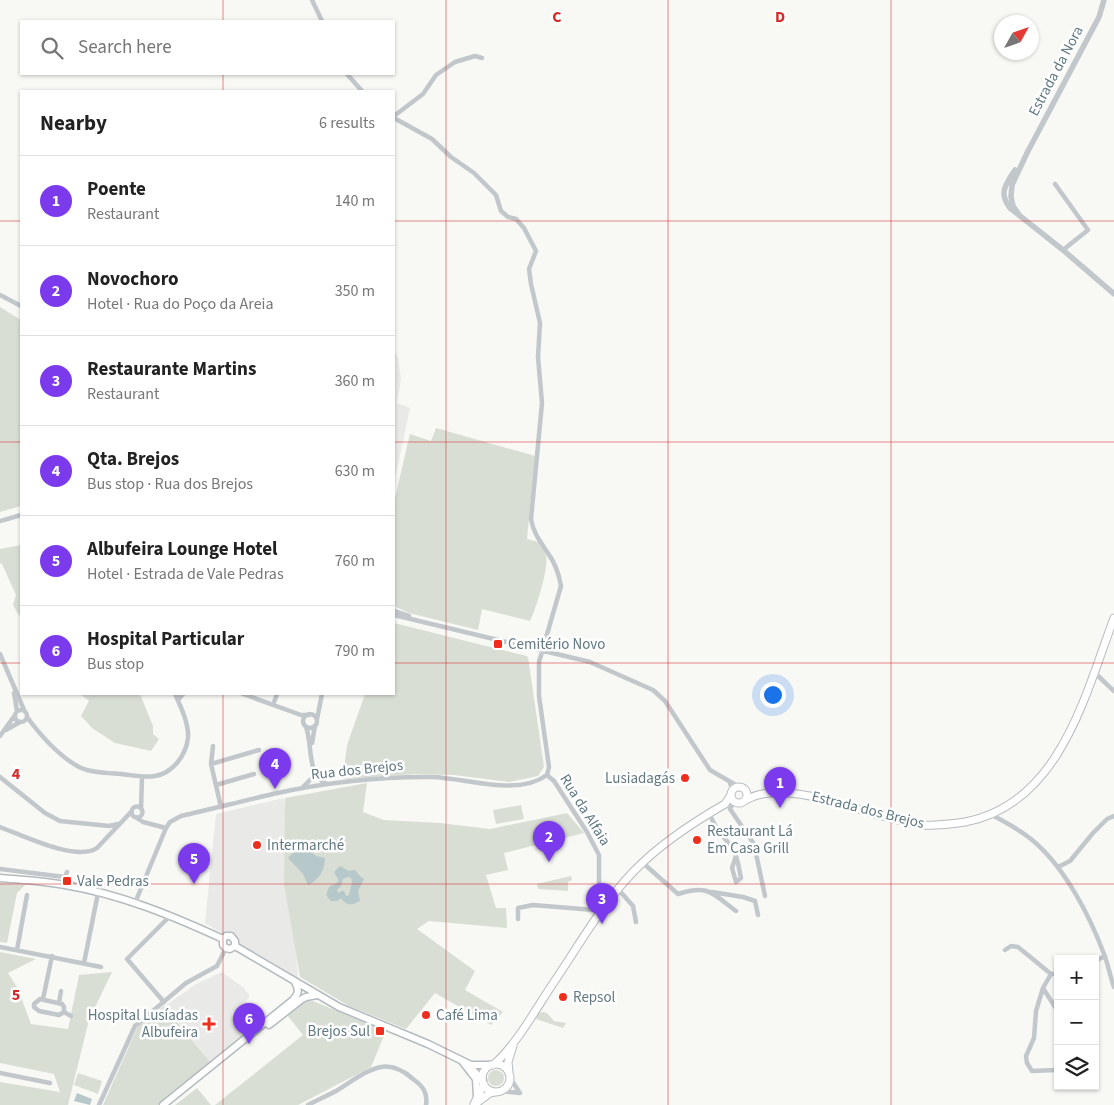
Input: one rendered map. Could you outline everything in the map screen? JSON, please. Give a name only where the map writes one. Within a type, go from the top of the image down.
[{"type":"main road","name":"Estrada dos Brejos","points":[[775,794],[803,794],[922,824],[959,823],[992,815],[1025,793],[1053,761],[1070,732],[1114,618]]},
{"type":"main road","points":[[739,803],[747,793],[742,788]]},
{"type":"main road","points":[[473,1105],[483,1082],[483,1073],[503,1055],[523,1028],[597,912],[642,863],[669,840],[725,804],[732,793],[742,788],[754,793],[775,794]]},
{"type":"main road","points":[[732,793],[734,802],[739,803]]},
{"type":"main road","points":[[710,813],[754,796],[775,794]]},
{"type":"main road","points":[[0,878],[65,885],[98,892],[171,915],[223,939]]},
{"type":"main road","points":[[223,939],[226,936],[231,936],[235,939],[235,946]]},
{"type":"main road","points":[[223,939],[223,945],[226,948],[235,946]]},
{"type":"main road","points":[[235,946],[339,1007],[428,1044],[461,1060],[478,1066],[503,1066],[510,1076]]},
{"type":"main road","points":[[163,1105],[293,1000],[298,994],[295,982]]},
{"type":"main road","points":[[169,1105],[302,999],[318,995]]},
{"type":"main road","points":[[473,1105],[490,1093],[499,1092],[509,1084],[508,1062],[510,1052],[523,1028]]},
{"type":"main road","points":[[461,1060],[489,1090],[499,1092]]},
{"type":"main road","points":[[461,1060],[476,1079],[478,1096]]},
{"type":"street","points":[[312,0],[322,20]]},
{"type":"street","name":"Estrada da Nora","points":[[1104,0],[1099,17],[1026,153],[1012,185],[1011,197],[1013,206],[1020,216],[1114,294]]},
{"type":"street","points":[[395,116],[423,94],[436,75],[455,62],[475,56],[482,58]]},
{"type":"street","points":[[348,75],[361,90]]},
{"type":"street","name":"Rua da Alfaia","points":[[395,118],[432,139],[451,157],[474,173],[496,195],[501,211],[508,217],[516,219],[524,228],[536,251],[529,269],[540,323],[538,364],[542,403],[531,519],[532,528],[549,554],[562,586],[539,662],[539,696],[549,767],[547,775],[574,812],[599,855],[599,896],[595,900],[597,912]]},
{"type":"street","points":[[1055,184],[1088,230],[1063,250]]},
{"type":"street","points":[[0,295],[20,305]]},
{"type":"street","points":[[0,520],[20,515]]},
{"type":"street","points":[[395,611],[419,620]]},
{"type":"street","points":[[395,615],[590,662],[653,690],[664,701],[710,770],[742,788]]},
{"type":"street","points":[[0,654],[24,710],[24,720]]},
{"type":"street","points":[[1094,672],[1114,691]]},
{"type":"street","points":[[12,685],[16,719],[24,720],[81,768],[142,777],[156,776],[166,772],[176,765],[183,754],[188,737],[185,719],[176,695]]},
{"type":"street","points":[[178,700],[182,695]]},
{"type":"street","points":[[246,695],[301,715],[314,716],[316,723]]},
{"type":"street","points":[[273,705],[277,695]]},
{"type":"street","points":[[311,752],[320,695]]},
{"type":"street","points":[[0,736],[16,713],[24,710]]},
{"type":"street","points":[[289,711],[305,725],[312,728],[316,723]]},
{"type":"street","points":[[309,715],[304,718],[310,736],[316,786]]},
{"type":"street","points":[[5,730],[24,720]]},
{"type":"street","points":[[213,746],[211,764],[222,807]]},
{"type":"street","points":[[211,764],[259,750]]},
{"type":"street","points":[[216,785],[254,774]]},
{"type":"street","name":"Rua dos Brejos","points":[[166,828],[170,822],[181,816],[274,793],[316,786],[413,776],[442,777],[516,785],[542,779],[547,775]]},
{"type":"street","points":[[142,777],[143,822]]},
{"type":"street","points":[[315,777],[331,784]]},
{"type":"street","points":[[301,789],[315,777]]},
{"type":"street","points":[[0,778],[45,813],[60,822],[115,826],[134,813],[139,807],[142,811]]},
{"type":"street","points":[[729,782],[732,793]]},
{"type":"street","points":[[134,813],[141,797]]},
{"type":"street","points":[[739,803],[730,810],[754,844],[765,896]]},
{"type":"street","points":[[134,813],[141,816],[142,811]]},
{"type":"street","points":[[134,813],[143,822],[166,828],[135,903]]},
{"type":"street","points":[[710,813],[712,823],[736,856],[742,878],[736,882],[732,868],[736,856]]},
{"type":"street","points":[[992,815],[1032,840],[1058,867],[1095,931],[1114,987]]},
{"type":"street","points":[[1058,867],[1070,861],[1093,833],[1107,819],[1114,816]]},
{"type":"street","points":[[0,827],[55,847],[77,852],[91,852],[122,821]]},
{"type":"street","points":[[107,826],[111,833]]},
{"type":"street","points":[[642,863],[678,894],[693,889],[743,897],[755,901],[758,915]]},
{"type":"street","points":[[0,869],[65,877],[67,872]]},
{"type":"street","points":[[618,889],[633,906],[636,922]]},
{"type":"street","points":[[84,962],[98,892]]},
{"type":"street","points":[[711,892],[736,910]]},
{"type":"street","points":[[599,896],[606,894],[611,898]]},
{"type":"street","points":[[17,950],[27,895]]},
{"type":"street","points":[[518,919],[518,908],[533,905],[597,912]]},
{"type":"street","points":[[164,1002],[127,958],[171,915]]},
{"type":"street","points":[[1005,950],[1011,946],[1018,947],[1051,974],[1043,988],[1036,1011],[1034,1038],[1026,1056],[1027,1063],[1032,1071],[1054,1070]]},
{"type":"street","points":[[0,947],[101,966]]},
{"type":"street","points":[[98,1105],[135,1026],[186,983],[217,966],[226,948]]},
{"type":"street","points":[[43,999],[52,956]]},
{"type":"street","points":[[1099,959],[1105,956]]},
{"type":"street","points":[[1043,988],[1054,1005]]},
{"type":"street","points":[[59,1002],[61,991]]},
{"type":"street","points":[[40,999],[59,1002],[64,1007],[64,1012],[59,1015],[36,1010],[34,1004],[40,999]]},
{"type":"street","points":[[64,1012],[71,1016]]},
{"type":"street","points":[[308,1105],[368,1072],[382,1067],[394,1068],[405,1072],[422,1086],[427,1096],[426,1105]]},
{"type":"street","points":[[0,1073],[50,1083]]},
{"type":"street","points":[[499,1092],[520,1093],[510,1076]]},
{"type":"shaded area","points":[[0,307],[20,319],[20,506],[0,512]]},
{"type":"shaded area","points":[[395,352],[398,358],[401,379],[397,403],[410,408],[395,479]]},
{"type":"shaded area","points":[[436,428],[535,456],[527,539],[538,542],[545,554],[546,570],[530,621],[482,609],[478,630],[409,613],[395,606],[395,498],[410,434],[431,441]]},
{"type":"shaded area","points":[[20,545],[20,616],[13,605],[16,595],[0,563],[0,549]]},
{"type":"shaded area","points":[[395,623],[528,657],[544,767],[538,776],[509,782],[454,775],[415,774],[343,779],[347,745],[365,695],[395,695]]},
{"type":"shaded area","points":[[81,695],[140,695],[153,726],[153,734],[159,739],[151,751],[115,743],[92,728],[81,716],[89,701]]},
{"type":"shaded area","points":[[367,783],[363,812],[384,820],[440,823],[490,829],[567,813],[584,833],[504,853],[508,870],[486,875],[496,908],[506,908],[507,928],[429,921],[417,929],[475,971],[465,990],[503,1012],[491,1025],[435,993],[406,1029],[349,1006],[300,977],[284,884],[285,798]]},
{"type":"shaded area","points":[[284,798],[298,978],[205,923],[216,814]]},
{"type":"shaded area","points":[[521,805],[524,819],[496,824],[493,810]]},
{"type":"shaded area","points":[[302,844],[316,856],[325,858],[321,874],[308,885],[303,874],[288,858]]},
{"type":"shaded area","points":[[340,866],[349,871],[355,870],[364,879],[358,891],[360,901],[350,904],[345,903],[341,898],[337,901],[331,901],[326,895],[329,887],[338,882],[334,872]],"holes":[[[351,878],[349,895],[346,896],[344,891],[339,893],[337,890],[341,886],[343,879]]]},
{"type":"shaded area","points":[[571,876],[572,880],[568,882],[568,891],[538,889],[537,884]]},
{"type":"shaded area","points":[[0,883],[25,885],[17,893],[7,943],[0,942]]},
{"type":"shaded area","points":[[0,952],[36,959],[8,973],[18,989],[31,1024],[68,1029],[79,975],[112,972],[89,1020],[68,1105],[0,1105],[0,1082],[60,1092],[54,1074],[0,1063]]},
{"type":"shaded area","name":"Hospital Lusíadas Albufeira","points":[[222,972],[249,994],[249,998],[231,1014],[246,1034],[211,1063],[165,1006],[196,984]]},
{"type":"shaded area","points":[[313,1001],[386,1031],[371,1067],[298,1105],[215,1105],[303,1035],[287,1015],[302,1002]]},
{"type":"shaded area","points":[[164,1006],[211,1063],[158,1105],[103,1105],[138,1026]]},
{"type":"shaded area","points":[[544,1012],[554,1021],[566,1023],[563,1028],[536,1019],[539,1013]]},
{"type":"shaded area","points":[[496,1070],[502,1072],[504,1078],[502,1084],[496,1086],[490,1084],[488,1078],[490,1072]]},
{"type":"shaded area","points":[[78,1073],[102,1081],[98,1094],[74,1085]]},
{"type":"shaded area","points":[[197,1088],[211,1105],[175,1105]]},
{"type":"shaded area","points":[[77,1093],[92,1099],[90,1105],[74,1101]]},
{"type":"place","name":"Cemitério Novo","points":[[498,644]]},
{"type":"place","name":"Lusiadagás","points":[[685,778]]},
{"type":"place","name":"Qta. Brejos","points":[[275,789]]},
{"type":"place","name":"Poente","points":[[780,808]]},
{"type":"place","name":"Restaurant Lá Em Casa Grill","points":[[697,840]]},
{"type":"place","name":"Intermarché","points":[[257,845]]},
{"type":"place","name":"Novochoro","points":[[549,862]]},
{"type":"place","name":"Vale Pedras","points":[[67,881]]},
{"type":"place","name":"Albufeira Lounge Hotel","points":[[194,884]]},
{"type":"place","name":"Restaurante Martins","points":[[602,924]]},
{"type":"place","name":"Repsol","points":[[563,997]]},
{"type":"place","name":"Café Lima","points":[[426,1015]]},
{"type":"place","name":"Hospital Lusíadas Albufeira","points":[[209,1024]]},
{"type":"place","name":"Brejos Sul","points":[[380,1031]]},
{"type":"place","name":"Hospital Particular","points":[[249,1044]]}]
